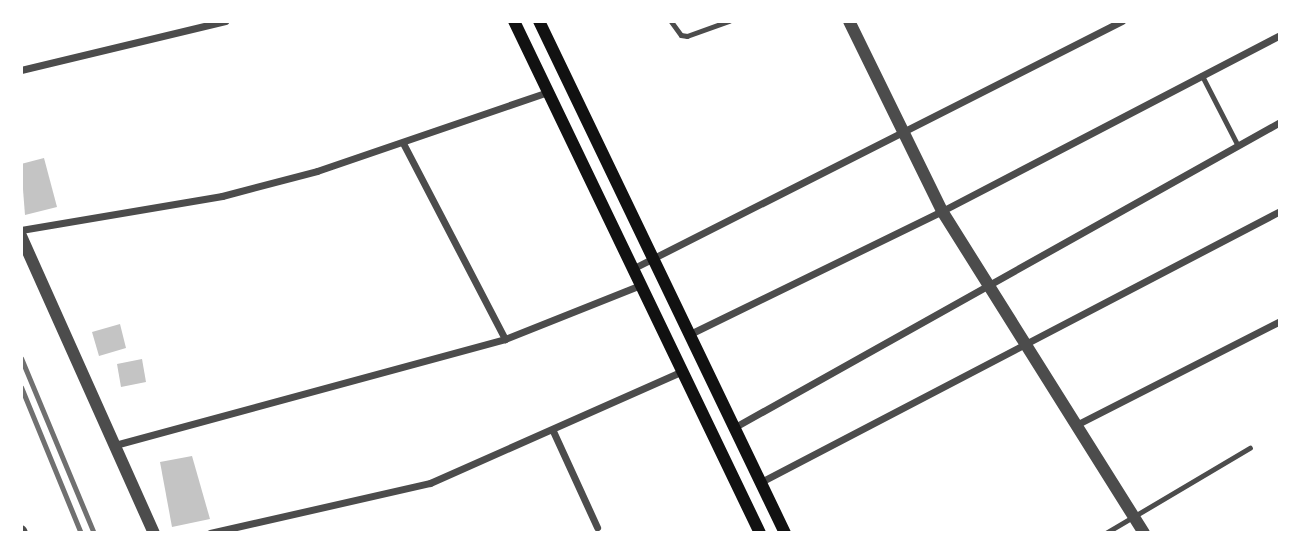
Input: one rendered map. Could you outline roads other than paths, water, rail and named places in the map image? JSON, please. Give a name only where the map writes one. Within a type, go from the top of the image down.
[{"type":"main road","points":[[514,21],[760,533]]},
{"type":"main road","points":[[539,21],[785,533]]},
{"type":"street","points":[[21,69],[225,21]]},
{"type":"street","points":[[849,21],[942,211],[989,281],[1143,533]]},
{"type":"street","points":[[634,268],[1122,21]]},
{"type":"street","points":[[690,334],[942,211],[1280,34]]},
{"type":"street","points":[[21,230],[222,195],[404,145],[548,92]]},
{"type":"street","points":[[735,427],[989,281],[1280,122]]},
{"type":"street","points":[[404,145],[505,339]]},
{"type":"street","points":[[761,482],[1280,211]]},
{"type":"street","points":[[21,236],[154,533]]},
{"type":"street","points":[[115,445],[505,339],[642,285]]},
{"type":"street","points":[[1076,425],[1280,321]]},
{"type":"street","points":[[210,533],[418,486],[553,431],[683,371]]},
{"type":"street","points":[[553,431],[597,527]]},
{"type":"lane","points":[[671,21],[677,32],[687,36],[729,21]]},
{"type":"lane","points":[[1202,75],[1238,145]]},
{"type":"lane","points":[[1106,533],[1250,447]]},
{"type":"railway","points":[[21,358],[94,533]]},
{"type":"railway","points":[[21,387],[81,533]]}]
